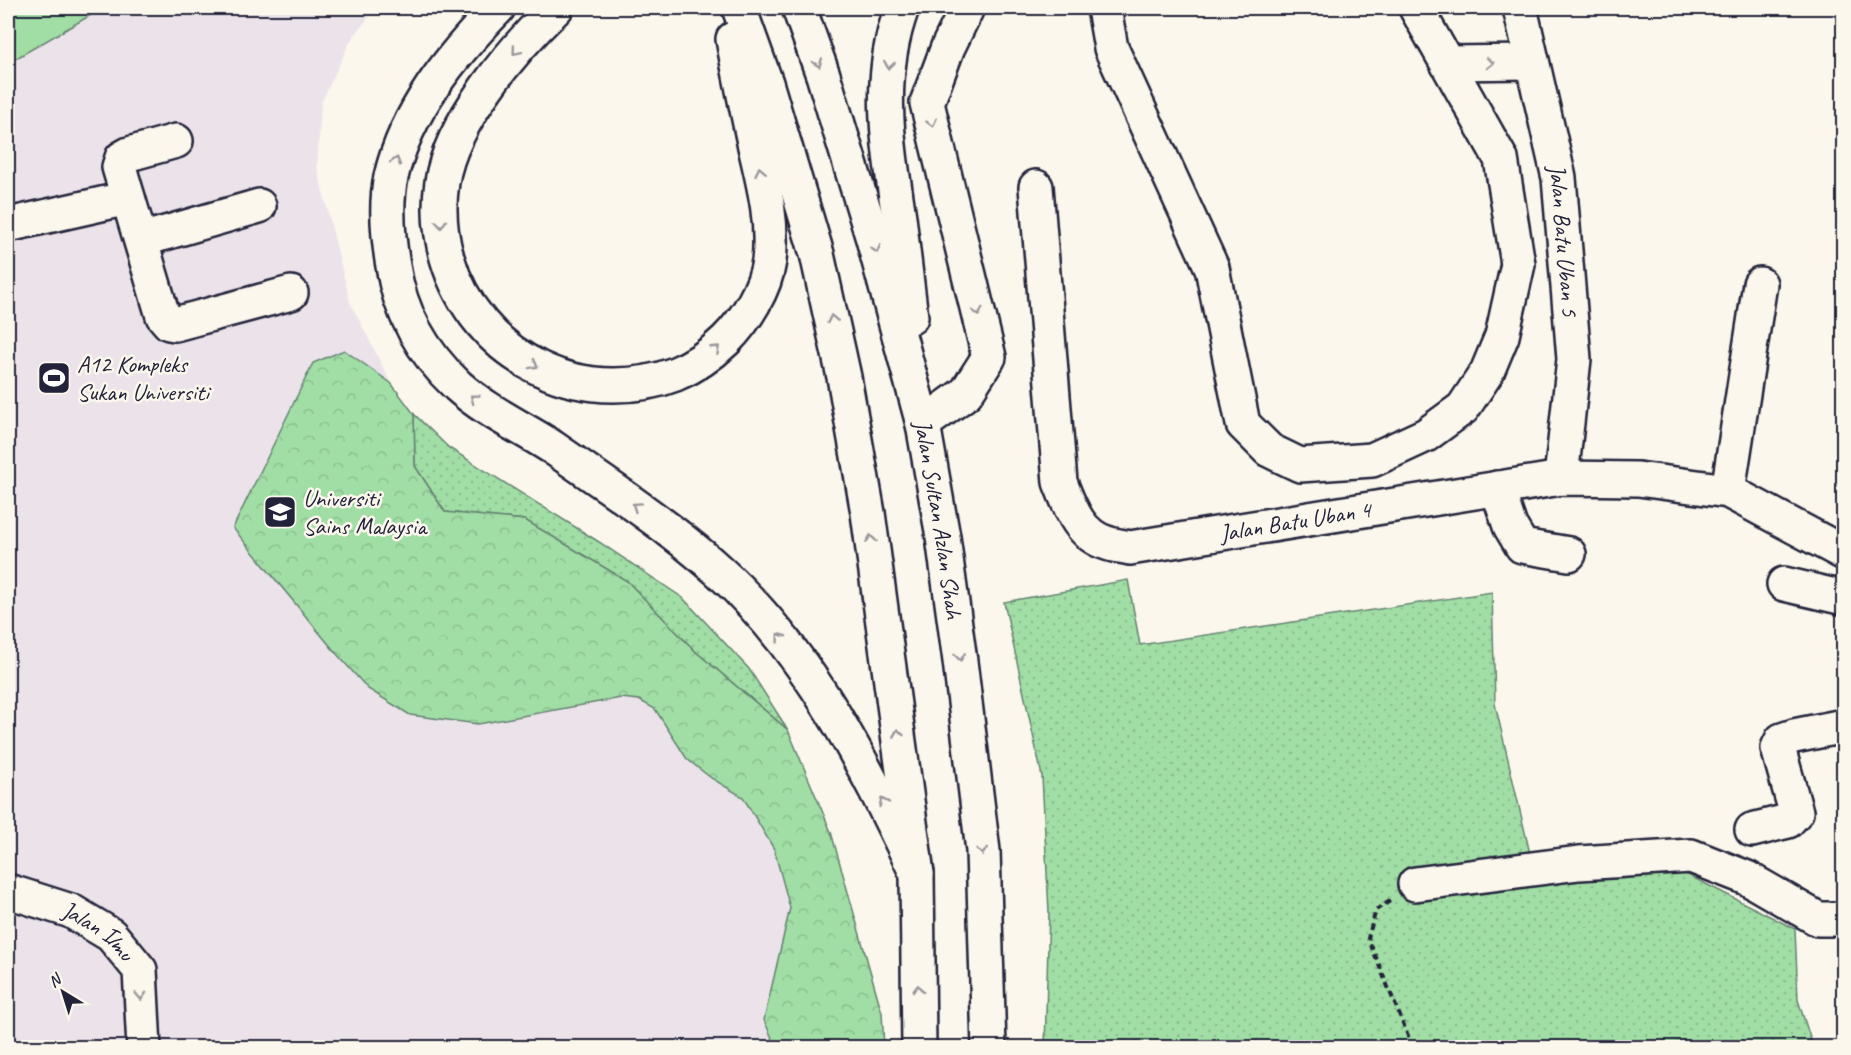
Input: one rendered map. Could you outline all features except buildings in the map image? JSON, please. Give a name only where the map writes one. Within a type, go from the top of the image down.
[{"type":"main road","points":[[498,8],[472,34],[449,63],[416,115],[391,177],[387,216],[389,246],[402,305],[415,333],[433,360],[459,387],[490,410],[551,447],[660,523],[719,571],[764,616],[815,684],[838,720],[876,788],[917,874]]},
{"type":"main road","points":[[556,8],[515,52],[472,108],[460,130],[448,157],[442,181],[440,206],[442,233],[445,254],[462,296],[486,329],[518,356],[546,371],[575,382],[601,385],[631,385],[664,378],[689,369],[712,354],[731,335],[744,318],[763,282],[769,262],[769,213],[727,8]]},
{"type":"main road","points":[[739,8],[769,93],[817,254],[844,377],[868,513],[917,874],[919,1047]]},
{"type":"main road","name":"Jalan Sultan Azlan Shah","points":[[799,8],[823,75],[873,238],[923,424],[943,537],[983,851],[989,1047]]},
{"type":"main road","points":[[902,8],[892,49],[885,107],[923,424],[966,393],[989,357],[927,103],[948,47],[967,8]]},
{"type":"main road","points":[[1106,8],[1111,48],[1212,268],[1243,424],[1269,450],[1300,465],[1372,460],[1426,435],[1462,408],[1487,372],[1503,336],[1518,264],[1501,159],[1416,8]]},
{"type":"main road","name":"Jalan Batu Uban 5","points":[[1520,8],[1559,178],[1574,359],[1561,478]]},
{"type":"main road","points":[[1448,63],[1532,62]]},
{"type":"main road","points":[[1501,159],[1550,140]]},
{"type":"main road","points":[[176,141],[129,154],[122,158],[119,167],[164,316],[169,323],[175,324],[291,293]]},
{"type":"main road","name":"Jalan Batu Uban 4","points":[[1036,187],[1060,482],[1071,511],[1086,533],[1106,543],[1130,548],[1561,478],[1638,479],[1728,491],[1844,553]]},
{"type":"main road","points":[[8,225],[128,198]]},
{"type":"main road","points":[[141,240],[259,206]]},
{"type":"main road","points":[[1728,491],[1760,284]]},
{"type":"main road","points":[[1497,488],[1510,526],[1522,546],[1569,554]]},
{"type":"main road","points":[[1784,584],[1844,597]]},
{"type":"main road","points":[[1752,830],[1788,821],[1796,812],[1778,748],[1782,740],[1844,726]]},
{"type":"main road","points":[[1415,884],[1578,863],[1691,856],[1747,878],[1818,919],[1844,919]]},
{"type":"main road","name":"Jalan Ilmu","points":[[8,891],[71,912],[111,935],[140,970],[144,1047]]},
{"type":"path","points":[[1413,1047],[1368,938],[1376,910],[1415,884]]},
{"type":"shaded area","name":"Universiti Sains Malaysia","points":[[8,8],[376,8],[351,40],[321,103],[317,167],[350,302],[391,383],[414,414],[449,448],[599,542],[683,598],[749,669],[788,730],[831,832],[882,1013],[884,1047],[8,1047]]},
{"type":"green space","points":[[8,8],[103,8],[8,63]]},
{"type":"green space","points":[[344,350],[391,383],[414,414],[415,466],[445,512],[525,520],[627,581],[695,651],[788,730],[831,832],[882,1013],[884,1047],[776,1047],[764,1020],[790,908],[774,849],[743,797],[711,778],[687,759],[655,709],[639,700],[621,698],[478,724],[410,715],[368,689],[233,528],[313,363]]},
{"type":"green space","points":[[414,414],[449,448],[599,542],[683,598],[749,669],[788,730],[695,651],[627,581],[525,520],[445,512],[415,466]]},
{"type":"green space","points":[[1128,580],[1140,645],[1492,592],[1495,704],[1535,875],[1682,872],[1795,929],[1798,1000],[1813,1047],[1045,1047],[1049,912],[1042,776],[1004,602]]},
{"type":"place","name":"A12 Kompleks Sukan Universiti","points":[[54,378]]},
{"type":"place","name":"Universiti Sains Malaysia","points":[[280,512]]}]
